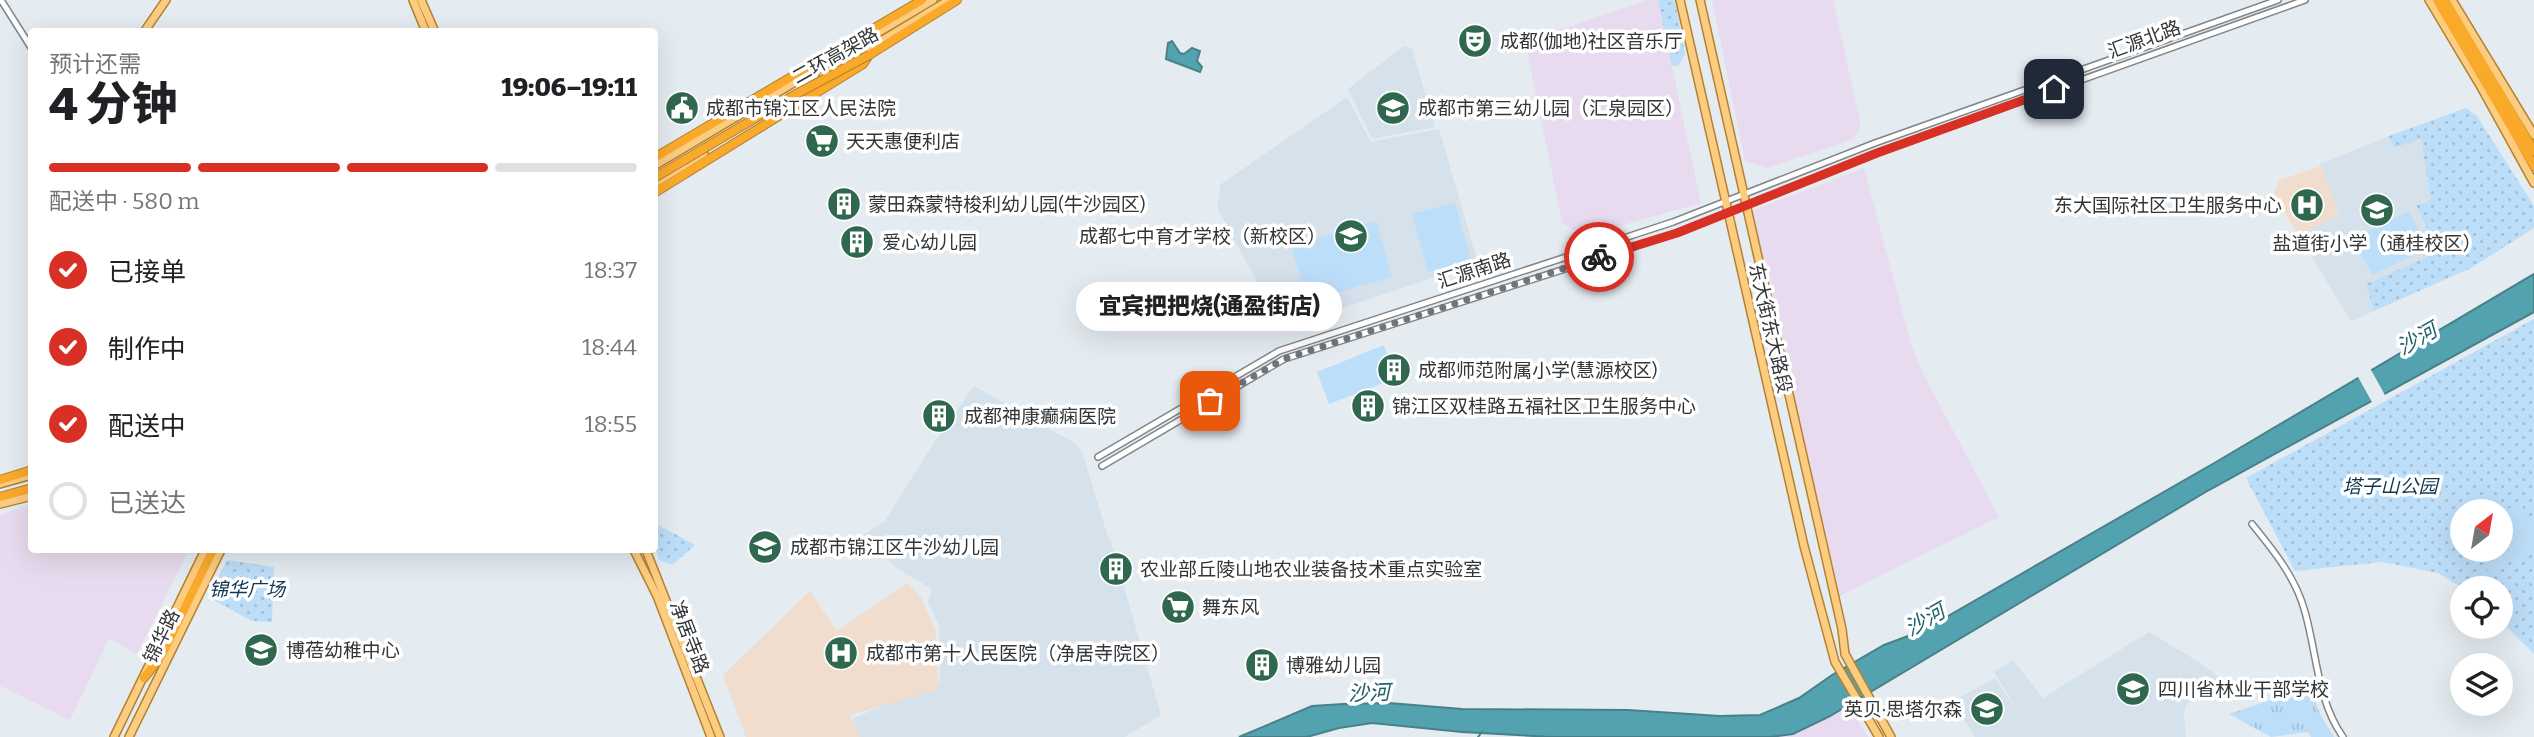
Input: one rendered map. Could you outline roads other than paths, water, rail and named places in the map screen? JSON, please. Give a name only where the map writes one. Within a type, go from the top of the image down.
[{"type":"highway","name":"二环高架路","points":[[658,156],[922,0]]},
{"type":"highway","name":"二环高架路","points":[[658,176],[789,98],[869,55],[957,0]]},
{"type":"highway","points":[[2437,0],[2534,166]]},
{"type":"highway","points":[[2445,0],[2534,150]]},
{"type":"highway","points":[[658,191],[863,64],[869,55]]},
{"type":"highway","points":[[0,482],[28,472]]},
{"type":"highway","points":[[0,497],[28,489]]},
{"type":"highway","points":[[144,678],[162,655],[212,553]]},
{"type":"main road","points":[[143,28],[160,0]]},
{"type":"main road","points":[[144,28],[166,0]]},
{"type":"main road","points":[[413,0],[424,28]]},
{"type":"main road","points":[[421,0],[433,28]]},
{"type":"main road","points":[[658,164],[933,0]]},
{"type":"main road","points":[[658,181],[818,79],[949,0]]},
{"type":"main road","name":"东大街东大路段","points":[[1680,0],[1804,546],[1835,662],[1880,737]]},
{"type":"main road","name":"东大街东大路段","points":[[1700,0],[1842,629],[1845,654],[1892,737]]},
{"type":"main road","points":[[2430,0],[2534,183]]},
{"type":"main road","points":[[2452,0],[2534,135]]},
{"type":"main road","points":[[0,482],[28,476]]},
{"type":"main road","points":[[0,504],[28,497]]},
{"type":"main road","name":"锦华路","points":[[114,737],[204,553]]},
{"type":"main road","name":"锦华路","points":[[129,737],[220,553]]},
{"type":"main road","name":"净居寺路","points":[[636,553],[657,596],[711,737]]},
{"type":"main road","name":"净居寺路","points":[[647,553],[720,737]]},
{"type":"street","name":"汇源北路","points":[[1875,143],[2278,0]]},
{"type":"street","name":"汇源北路","points":[[1877,153],[2305,0]]},
{"type":"street","points":[[2,2],[28,43]]},
{"type":"street","name":"汇源南路","points":[[1098,457],[1279,351],[1673,222],[1875,143]]},
{"type":"street","name":"汇源南路","points":[[1102,466],[1275,363],[1677,233],[1877,153]]},
{"type":"street","points":[[2252,524],[2286,568],[2301,598],[2318,676],[2329,710],[2343,737]]},
{"type":"waterway","points":[[1478,737],[1482,732]]},
{"type":"place","name":"成都(伽地)社区音乐厅","points":[[1475,41]]},
{"type":"place","name":"成都市锦江区人民法院","points":[[682,108]]},
{"type":"place","name":"成都市第三幼儿园（汇泉园区）","points":[[1393,108]]},
{"type":"place","name":"天天惠便利店","points":[[822,141]]},
{"type":"place","name":"蒙田森蒙特梭利幼儿园(牛沙园区)","points":[[844,204]]},
{"type":"place","name":"东大国际社区卫生服务中心","points":[[2307,205]]},
{"type":"place","name":"盐道街小学（通桂校区）","points":[[2377,210]]},
{"type":"place","name":"成都七中育才学校（新校区）","points":[[1351,236]]},
{"type":"place","name":"爱心幼儿园","points":[[857,242]]},
{"type":"place","name":"成都师范附属小学(慧源校区)","points":[[1394,370]]},
{"type":"place","name":"宜宾把把烧(通盈街店)","points":[[1210,401]]},
{"type":"place","name":"锦江区双桂路五福社区卫生服务中心","points":[[1368,406]]},
{"type":"place","name":"成都神康癫痫医院","points":[[939,416]]},
{"type":"place","name":"成都市锦江区牛沙幼儿园","points":[[765,547]]},
{"type":"place","name":"农业部丘陵山地农业装备技术重点实验室","points":[[1116,569]]},
{"type":"place","name":"舞东风","points":[[1178,607]]},
{"type":"place","name":"博蓓幼稚中心","points":[[261,650]]},
{"type":"place","name":"成都市第十人民医院（净居寺院区）","points":[[841,653]]},
{"type":"place","name":"博雅幼儿园","points":[[1262,665]]},
{"type":"place","name":"四川省林业干部学校","points":[[2133,689]]},
{"type":"place","name":"英贝·思塔尔森","points":[[1987,709]]},
{"type":"water label","name":"沙河","points":[[2417,339]]},
{"type":"water label","name":"沙河","points":[[1925,620]]},
{"type":"water label","name":"沙河","points":[[1369,693]]},
{"type":"park label","name":"塔子山公园","points":[[2390,486]]},
{"type":"park label","name":"锦华广场","points":[[247,589]]}]
